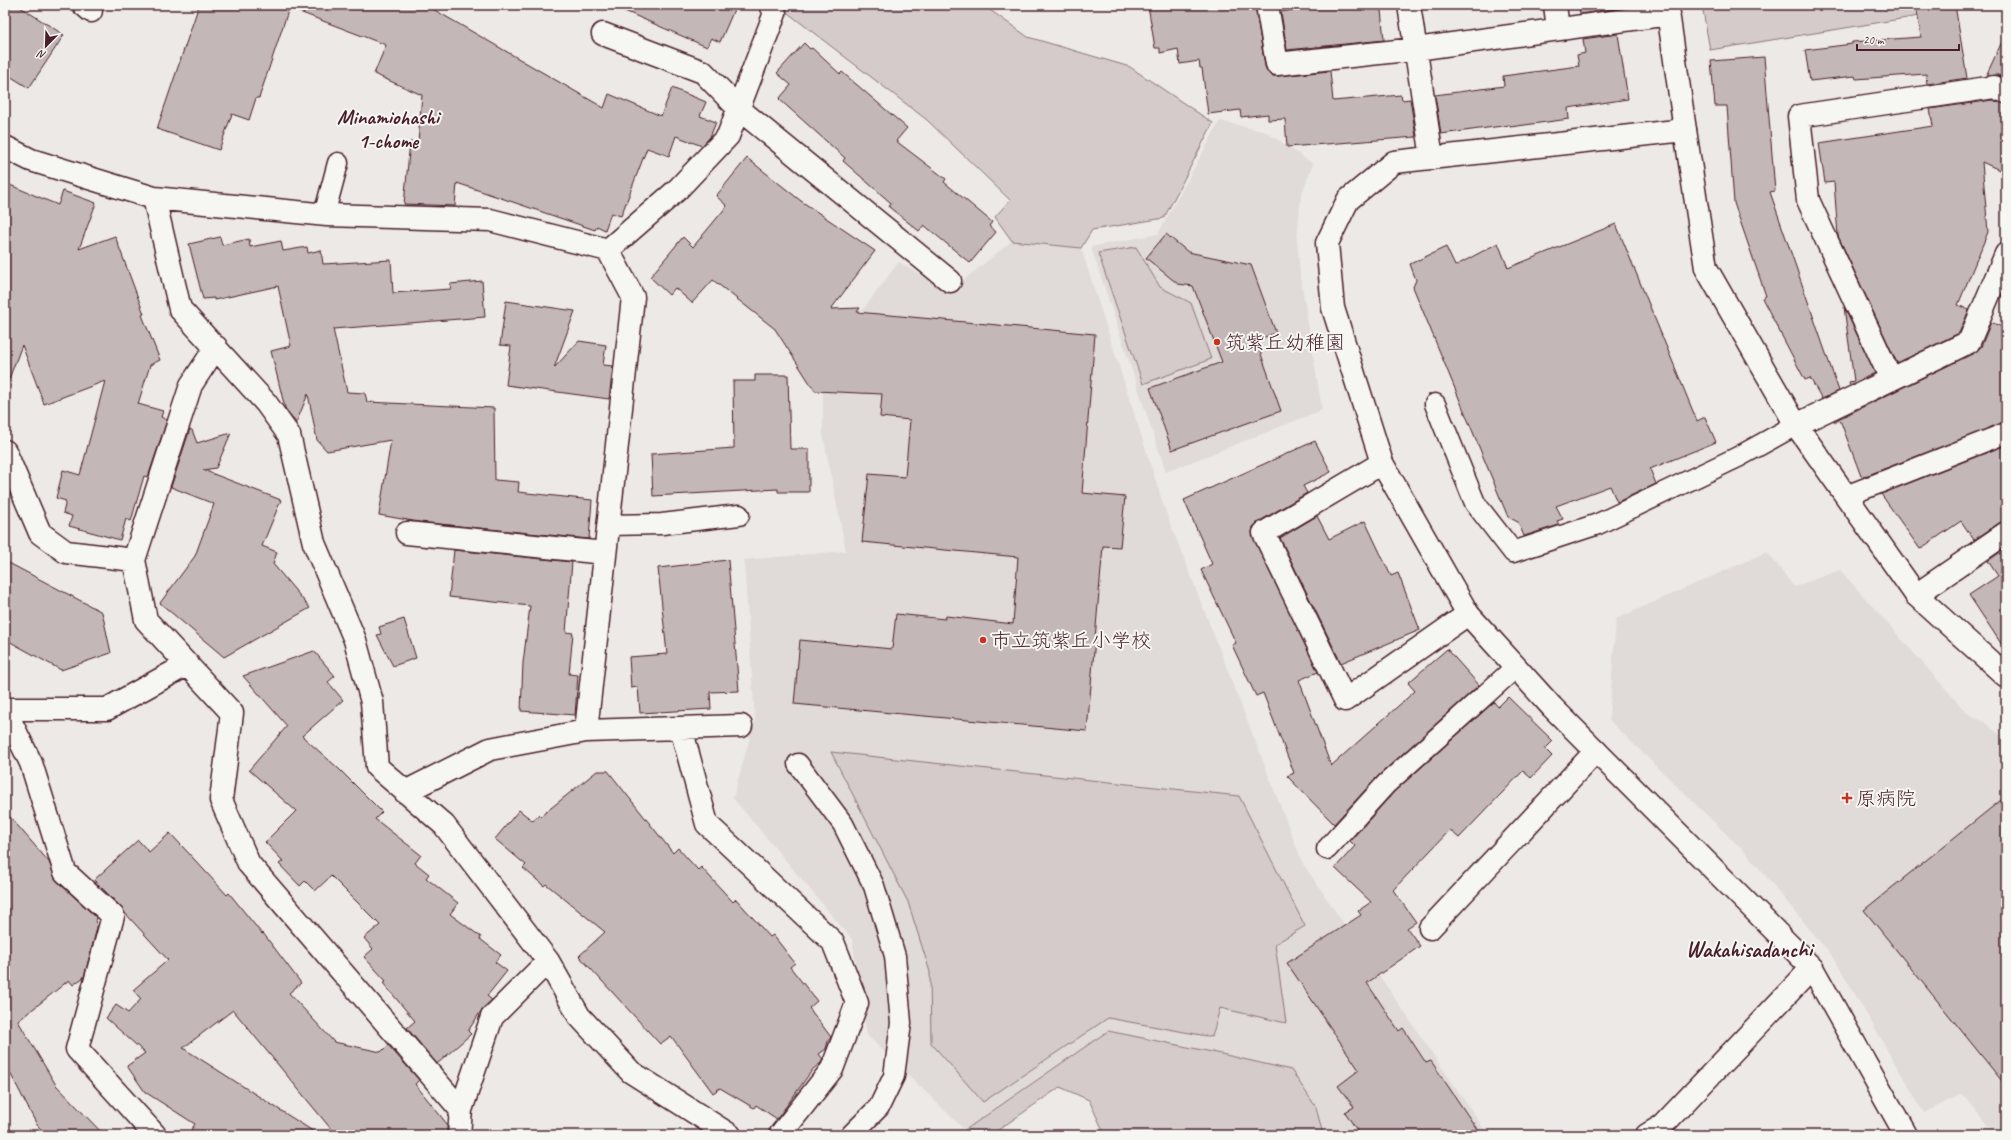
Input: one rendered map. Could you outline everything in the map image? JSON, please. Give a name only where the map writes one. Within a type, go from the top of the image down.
[{"type":"street","points":[[608,250],[677,190],[728,136],[775,13],[771,5]]},
{"type":"street","points":[[1267,5],[1277,64],[1416,49],[1558,29],[1668,9],[1706,268],[1796,425],[1916,595],[2006,676]]},
{"type":"street","points":[[1409,5],[1432,158]]},
{"type":"street","points":[[1555,5],[1558,29]]},
{"type":"street","points":[[603,34],[703,72],[739,109],[950,281]]},
{"type":"street","points":[[1891,379],[1808,200],[1799,116],[1994,87],[2006,92]]},
{"type":"street","points":[[1685,130],[1394,162],[1348,200],[1327,243],[1333,308],[1382,463],[1468,614],[1552,707],[1812,968],[1906,1135]]},
{"type":"street","points":[[5,148],[31,160],[154,198],[324,215],[490,220],[608,250],[633,297],[586,731]]},
{"type":"street","points":[[154,198],[180,309],[266,403],[289,435],[314,543],[355,640],[372,702],[377,767],[444,825],[548,961],[579,1016],[631,1072],[730,1135]]},
{"type":"street","points":[[1796,425],[1969,342],[2006,254]]},
{"type":"street","points":[[216,347],[191,385],[134,560],[146,620],[232,713],[221,800],[249,864],[461,1110]]},
{"type":"street","points":[[5,451],[40,532],[66,552],[134,560]]},
{"type":"street","points":[[1382,463],[1264,533],[1345,700],[1468,614]]},
{"type":"street","points":[[407,532],[605,553]]},
{"type":"street","points":[[1916,595],[2006,533]]},
{"type":"street","points":[[155,1135],[77,1049],[114,916],[65,872],[31,762],[5,710],[107,710],[188,664]]},
{"type":"street","points":[[405,792],[490,749],[586,731],[740,726]]},
{"type":"street","points":[[680,728],[707,824],[833,942],[857,1003],[832,1069],[780,1135]]},
{"type":"street","points":[[1430,928],[1596,751]]},
{"type":"street","points":[[460,1135],[461,1110],[492,1017],[548,961]]},
{"type":"street","points":[[1647,1135],[1662,1126],[1812,968]]},
{"type":"lane","points":[[324,215],[338,163]]},
{"type":"lane","points":[[1435,404],[1475,503],[1513,552],[1598,524],[1738,457],[1796,425]]},
{"type":"lane","points":[[1846,496],[2006,433]]},
{"type":"lane","points":[[608,525],[662,524],[738,515]]},
{"type":"lane","points":[[1327,849],[1386,784],[1516,667]]},
{"type":"lane","points":[[798,764],[843,824],[874,886],[895,956],[901,1023],[894,1076],[879,1106],[851,1135]]},
{"type":"shaded area","points":[[782,5],[983,5],[1028,37],[1130,67],[1213,123],[1164,218],[1092,230],[1081,248],[1012,241],[995,217],[1010,200],[927,120],[784,10]]},
{"type":"shaded area","points":[[1702,5],[1917,5],[1919,16],[1710,50]]},
{"type":"shaded area","name":"筑紫丘幼稚園","points":[[1220,121],[1266,132],[1313,164],[1301,195],[1297,239],[1300,274],[1322,410],[1166,472],[1091,247],[1158,234]]},
{"type":"shaded area","name":"市立筑紫丘小学校","points":[[1012,241],[1081,248],[1165,510],[1303,864],[1488,1135],[1323,1135],[1316,1107],[1291,1070],[1217,1053],[1108,1031],[965,1130],[867,1035],[852,939],[733,798],[755,720],[744,560],[846,551],[823,434],[823,363],[899,262],[949,292]]},
{"type":"shaded area","points":[[1136,247],[1160,287],[1191,303],[1211,359],[1143,384],[1098,253]]},
{"type":"shaded area","name":"原病院","points":[[1767,552],[1794,587],[1840,570],[1967,713],[1984,722],[2006,740],[2006,1135],[1996,1135],[1962,1094],[1924,1113],[1834,958],[1748,855],[1609,720],[1616,619]]},
{"type":"shaded area","points":[[831,752],[1239,796],[1305,926],[1275,944],[1286,1023],[1220,1008],[1212,1037],[1108,1018],[983,1102],[931,1043],[930,972],[908,902]]},
{"type":"shaded area","points":[[1108,1031],[1217,1053],[1291,1070],[1316,1107],[1323,1135],[1105,1135],[1089,1100],[1060,1087],[991,1135],[969,1135],[965,1130]]},
{"type":"building","points":[[5,5],[17,5],[64,35],[29,88],[5,73]]},
{"type":"building","points":[[199,5],[426,5],[604,108],[609,94],[661,116],[672,88],[706,102],[700,116],[716,122],[710,137],[702,146],[676,136],[669,156],[647,148],[621,216],[611,213],[605,230],[597,226],[595,230],[457,183],[455,206],[404,204],[410,142],[418,142],[422,95],[374,74],[386,45],[289,8],[259,98],[256,98],[249,120],[232,114],[219,150],[157,129]]},
{"type":"building","points":[[611,5],[736,5],[720,42],[711,38],[707,47]]},
{"type":"building","points":[[1148,5],[1255,5],[1267,72],[1273,76],[1278,76],[1330,71],[1333,101],[1401,95],[1402,100],[1410,99],[1416,137],[1287,147],[1285,119],[1268,120],[1268,114],[1241,117],[1240,110],[1208,114],[1202,68],[1200,68],[1199,61],[1180,64],[1178,49],[1160,53],[1160,48],[1155,48]]},
{"type":"building","points":[[1322,5],[1376,5],[1377,10],[1381,10],[1384,40],[1287,50],[1281,12]]},
{"type":"building","points":[[1579,5],[1613,5],[1614,9],[1580,14]]},
{"type":"building","points":[[1916,5],[1955,5],[1967,78],[1927,84],[1926,74],[1856,79],[1855,76],[1810,81],[1805,50],[1852,44],[1852,42],[1921,37]]},
{"type":"building","points":[[2006,33],[2006,78],[1998,75],[1986,76]]},
{"type":"building","points":[[1618,34],[1628,99],[1568,108],[1569,119],[1441,134],[1435,95],[1504,86],[1503,76],[1579,66],[1577,55],[1585,53],[1583,39]]},
{"type":"building","points":[[804,43],[810,49],[812,48],[840,74],[842,72],[907,128],[896,141],[946,179],[944,182],[992,222],[989,226],[996,232],[970,263],[924,225],[919,231],[889,207],[891,203],[843,161],[845,158],[779,99],[791,85],[777,73]]},
{"type":"building","points":[[1764,57],[1775,191],[1770,192],[1839,391],[1822,399],[1810,378],[1805,380],[1762,298],[1766,296],[1734,203],[1727,106],[1715,106],[1711,61]]},
{"type":"building","points":[[1992,100],[2006,104],[2006,173],[1982,162],[1988,232],[1958,305],[1969,310],[1959,333],[1897,363],[1838,236],[1834,182],[1825,183],[1819,143],[1933,126],[1930,109],[1972,103],[1972,105],[1973,103]]},
{"type":"building","points":[[747,158],[801,201],[875,251],[831,309],[860,308],[857,312],[1095,334],[1082,493],[1125,497],[1120,547],[1103,546],[1087,731],[794,704],[800,640],[892,649],[896,614],[945,619],[946,616],[1013,624],[1018,557],[862,542],[869,474],[905,477],[910,420],[880,417],[882,394],[815,391],[775,329],[713,280],[692,303],[675,288],[669,295],[650,277],[683,237],[693,247],[727,206],[716,196]]},
{"type":"building","points":[[5,183],[58,205],[63,191],[96,203],[79,249],[115,236],[144,314],[142,315],[160,360],[150,365],[138,404],[163,411],[161,417],[167,420],[148,477],[144,476],[131,521],[126,519],[120,540],[69,526],[72,516],[63,513],[66,501],[56,498],[63,470],[80,475],[105,381],[44,404],[22,345],[7,384],[5,384]]},
{"type":"building","points":[[1616,224],[1697,421],[1705,417],[1716,442],[1650,469],[1656,484],[1617,502],[1610,486],[1556,506],[1563,519],[1557,521],[1559,525],[1524,536],[1518,522],[1508,517],[1413,287],[1416,280],[1410,264],[1446,247],[1455,266],[1498,243],[1508,268]]},
{"type":"building","points":[[1166,234],[1188,252],[1251,265],[1276,333],[1256,340],[1281,411],[1172,450],[1150,388],[1222,362],[1193,286],[1178,284],[1146,258]]},
{"type":"building","points":[[220,237],[222,245],[249,239],[250,247],[281,241],[283,251],[307,247],[308,253],[321,250],[323,264],[391,260],[393,293],[451,289],[450,284],[482,281],[485,317],[333,329],[347,392],[365,393],[367,402],[494,408],[495,480],[519,482],[518,492],[592,500],[589,539],[419,522],[379,515],[391,440],[327,451],[317,440],[308,394],[296,423],[285,408],[271,351],[291,346],[278,286],[214,300],[214,298],[203,299],[189,244]]},
{"type":"building","points":[[506,301],[575,311],[554,368],[579,341],[606,345],[603,365],[613,366],[609,399],[506,385],[511,346],[500,345]]},
{"type":"building","points":[[1844,307],[1875,373],[1850,385],[1849,382],[1854,381]]},
{"type":"building","points":[[1991,322],[2006,329],[2006,422],[1868,475],[1861,476],[1840,420],[1835,423],[1834,421],[1974,353],[1981,347]]},
{"type":"building","points":[[755,375],[788,375],[790,449],[809,449],[809,492],[778,492],[778,489],[653,496],[651,454],[734,448],[733,381],[755,381]]},
{"type":"building","points":[[190,429],[192,430],[197,443],[231,433],[216,468],[203,470],[281,500],[262,546],[277,552],[273,564],[310,608],[224,657],[160,603],[195,556],[214,504],[171,487]]},
{"type":"building","points":[[1315,441],[1331,472],[1303,486],[1307,493],[1258,522],[1253,527],[1252,533],[1318,672],[1299,680],[1331,766],[1415,691],[1408,683],[1447,649],[1479,685],[1378,776],[1334,824],[1287,776],[1294,773],[1263,693],[1256,696],[1232,645],[1236,643],[1201,570],[1212,564],[1184,500]]},
{"type":"building","points":[[2006,445],[2006,521],[1999,523],[1974,540],[1961,521],[1920,549],[1881,494]]},
{"type":"building","points":[[1317,516],[1329,539],[1365,521],[1391,576],[1398,573],[1420,630],[1341,663],[1280,538]]},
{"type":"building","points":[[2006,548],[2006,651],[1969,595],[1998,576],[1988,561]]},
{"type":"building","points":[[454,550],[572,562],[566,632],[573,633],[569,674],[578,675],[575,715],[521,711],[523,663],[530,606],[449,597]]},
{"type":"building","points":[[728,560],[739,691],[710,692],[711,709],[640,713],[638,687],[631,688],[629,657],[667,654],[658,568]]},
{"type":"building","points":[[5,561],[102,612],[111,653],[61,670],[5,639]]},
{"type":"building","points":[[404,619],[416,658],[393,666],[377,635],[381,634],[379,627]]},
{"type":"building","points":[[314,651],[335,676],[328,682],[343,700],[302,736],[339,769],[382,812],[375,819],[421,855],[415,863],[429,874],[426,878],[458,903],[450,914],[481,937],[480,939],[501,955],[495,962],[507,971],[487,996],[492,1000],[483,1008],[468,1031],[471,1034],[437,1064],[407,1028],[415,1021],[383,983],[386,981],[364,957],[373,949],[364,938],[380,925],[331,876],[315,891],[305,881],[300,886],[279,864],[283,861],[265,842],[296,811],[249,770],[287,726],[243,676]]},
{"type":"building","points":[[1508,697],[1553,741],[1545,749],[1552,756],[1531,778],[1523,771],[1459,838],[1450,830],[1393,890],[1416,922],[1407,928],[1420,946],[1367,983],[1399,1031],[1403,1028],[1426,1063],[1431,1061],[1481,1135],[1360,1135],[1345,1112],[1354,1107],[1338,1086],[1359,1070],[1287,963],[1361,915],[1358,911],[1371,902],[1335,868],[1355,846],[1350,841],[1394,792],[1494,702],[1498,707]]},
{"type":"building","points":[[597,771],[608,771],[673,853],[678,848],[698,870],[701,867],[733,902],[736,899],[770,937],[773,935],[795,963],[790,967],[817,1001],[809,1008],[831,1037],[828,1041],[826,1049],[819,1054],[823,1059],[821,1063],[813,1069],[777,1119],[756,1105],[754,1108],[720,1088],[713,1093],[671,1036],[660,1044],[579,956],[605,932],[546,884],[544,886],[523,868],[526,865],[495,839],[519,810],[533,821],[539,814],[541,816]]},
{"type":"building","points":[[2006,796],[2006,1086],[1864,910]]},
{"type":"building","points":[[5,811],[49,862],[57,881],[96,917],[97,928],[84,977],[73,985],[69,980],[18,1021],[56,1085],[104,1135],[47,1135],[37,1125],[5,1063]]},
{"type":"building","points":[[170,833],[227,895],[229,893],[262,934],[263,933],[301,983],[289,993],[334,1042],[381,1052],[388,1045],[419,1080],[415,1084],[447,1124],[447,1135],[336,1135],[233,1010],[183,1048],[319,1135],[188,1135],[195,1124],[145,1092],[127,1066],[145,1053],[106,1018],[116,1005],[128,1013],[141,999],[133,990],[168,960],[121,907],[94,880],[138,840],[149,852]]},
{"type":"place","name":"筑紫丘幼稚園","points":[[1217,342]]},
{"type":"place","name":"市立筑紫丘小学校","points":[[983,640]]},
{"type":"place","name":"原病院","points":[[1847,798]]},
{"type":"district","name":"Minamiohashi 1-chome","points":[[388,129]]},
{"type":"district","name":"Wakahisadanchi","points":[[1749,949]]}]
